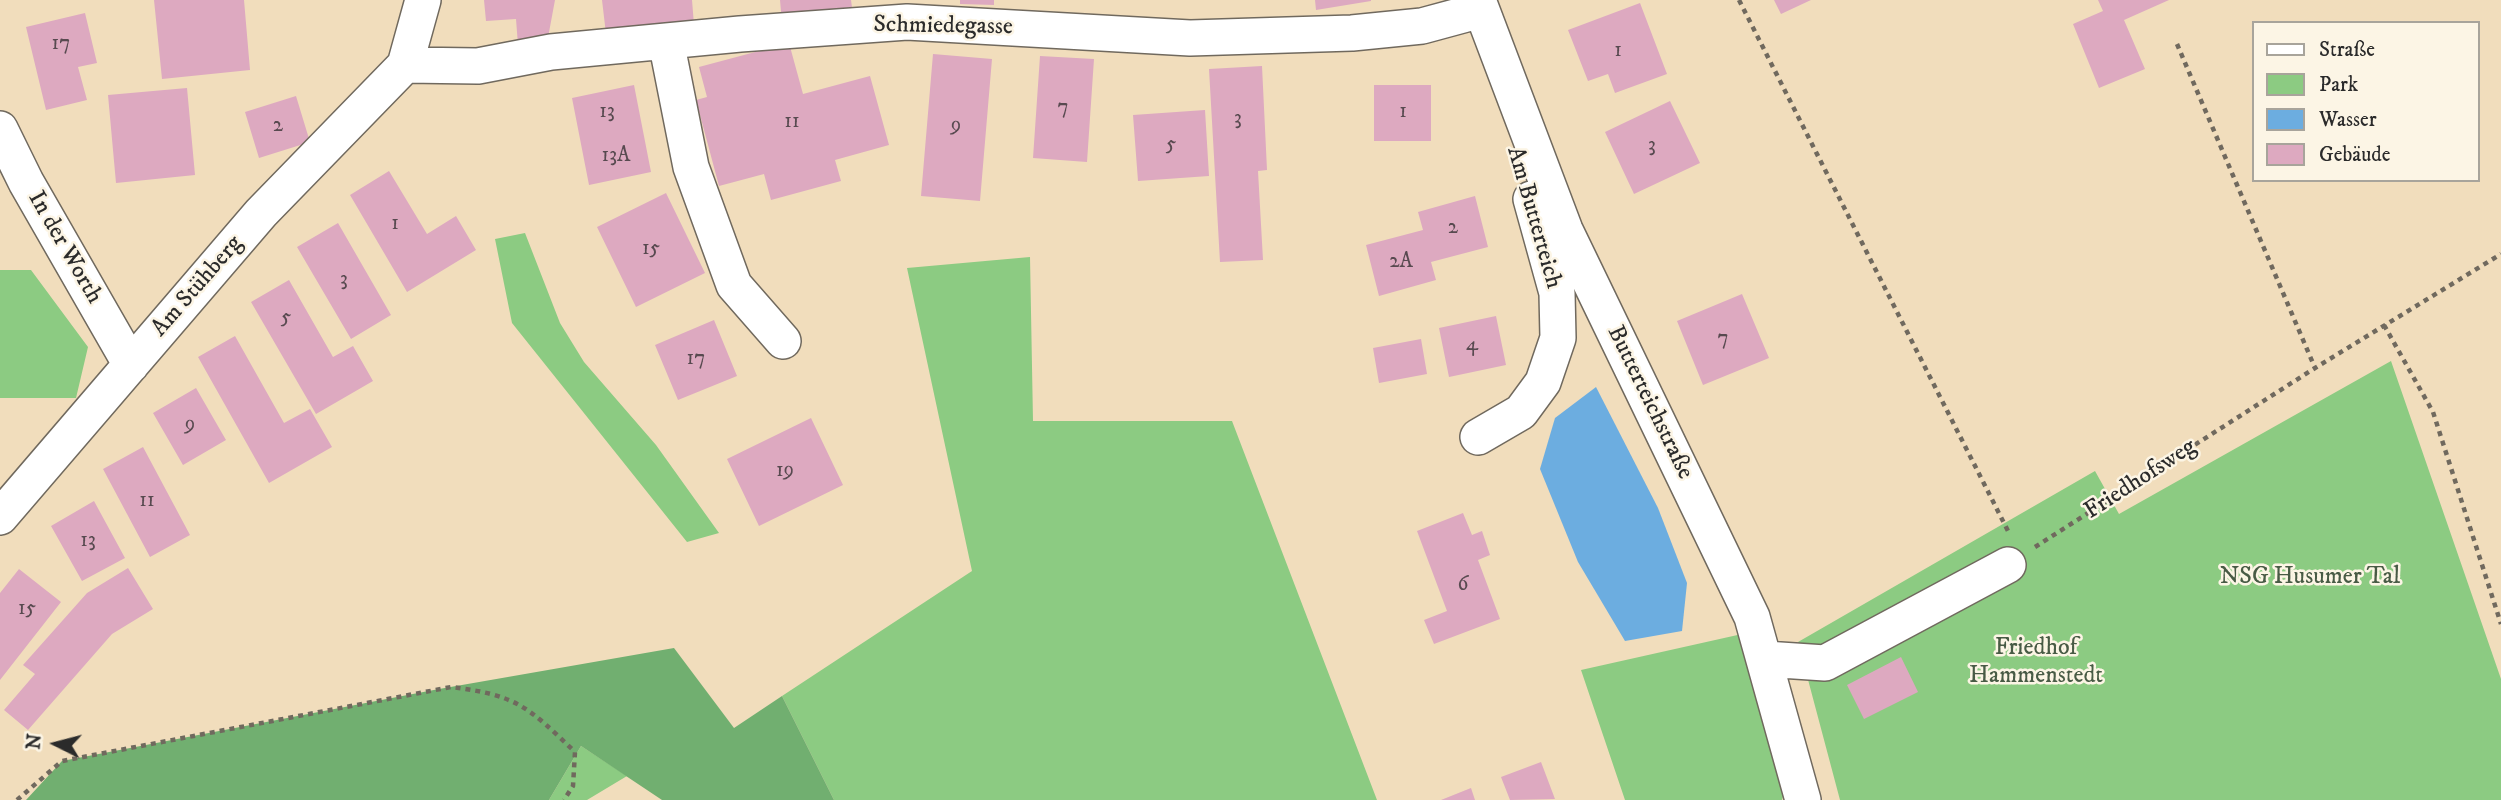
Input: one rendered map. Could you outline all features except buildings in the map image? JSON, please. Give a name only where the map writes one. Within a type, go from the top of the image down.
[{"type":"street","points":[[405,65],[424,0]]},
{"type":"street","name":"Schmiedegasse","points":[[405,65],[478,66],[551,52],[907,22],[1190,38],[1352,33],[1422,26],[1480,5]]},
{"type":"street","name":"Am Butterteich","points":[[1478,438],[1521,412],[1543,382],[1558,338],[1557,293],[1544,238],[1494,90],[1480,5]]},
{"type":"street","name":"Butterteichstraße","points":[[1480,5],[1565,230],[1752,617],[1803,800]]},
{"type":"street","points":[[666,41],[691,167],[734,285],[783,341]]},
{"type":"street","name":"Am Stühberg","points":[[0,517],[261,213],[405,65]]},
{"type":"street","name":"In der Worth","points":[[0,130],[26,182],[131,365]]},
{"type":"street","points":[[1765,659],[1825,663],[2014,561]]},
{"type":"path","points":[[1739,0],[2014,561]]},
{"type":"path","points":[[2177,44],[2315,368]]},
{"type":"path","name":"Friedhofsweg","points":[[2014,561],[2315,368],[2501,254]]},
{"type":"path","points":[[2385,325],[2434,412],[2501,624]]},
{"type":"path","points":[[17,800],[62,761],[451,687],[493,692],[522,705],[575,752],[573,786],[564,800]]},
{"type":"green space","points":[[525,233],[560,323],[584,362],[656,445],[719,533],[687,542],[512,323],[495,239]]},
{"type":"green space","points":[[1030,257],[1033,421],[1232,421],[1377,800],[834,800],[782,696],[972,571],[907,268]]},
{"type":"green space","points":[[0,270],[31,270],[88,347],[76,398],[0,398]]},
{"type":"green space","points":[[2391,361],[2501,679],[2501,800],[1840,800],[1798,642],[2095,471],[2119,514]]},
{"type":"green space","points":[[1742,634],[1787,783],[1782,800],[1625,800],[1581,670]]},
{"type":"green space","points":[[674,648],[734,728],[782,696],[834,800],[662,800],[581,746],[549,800],[26,800],[62,761],[439,689]]},
{"type":"green space","points":[[581,746],[627,776],[587,800],[549,800]]},
{"type":"water","points":[[1596,387],[1658,508],[1687,583],[1682,631],[1625,641],[1578,562],[1540,469],[1555,418]]},
{"type":"park label","name":"NSG Husumer Tal","points":[[2310,578]]},
{"type":"park label","name":"Friedhof Hammenstedt","points":[[2036,663]]}]
